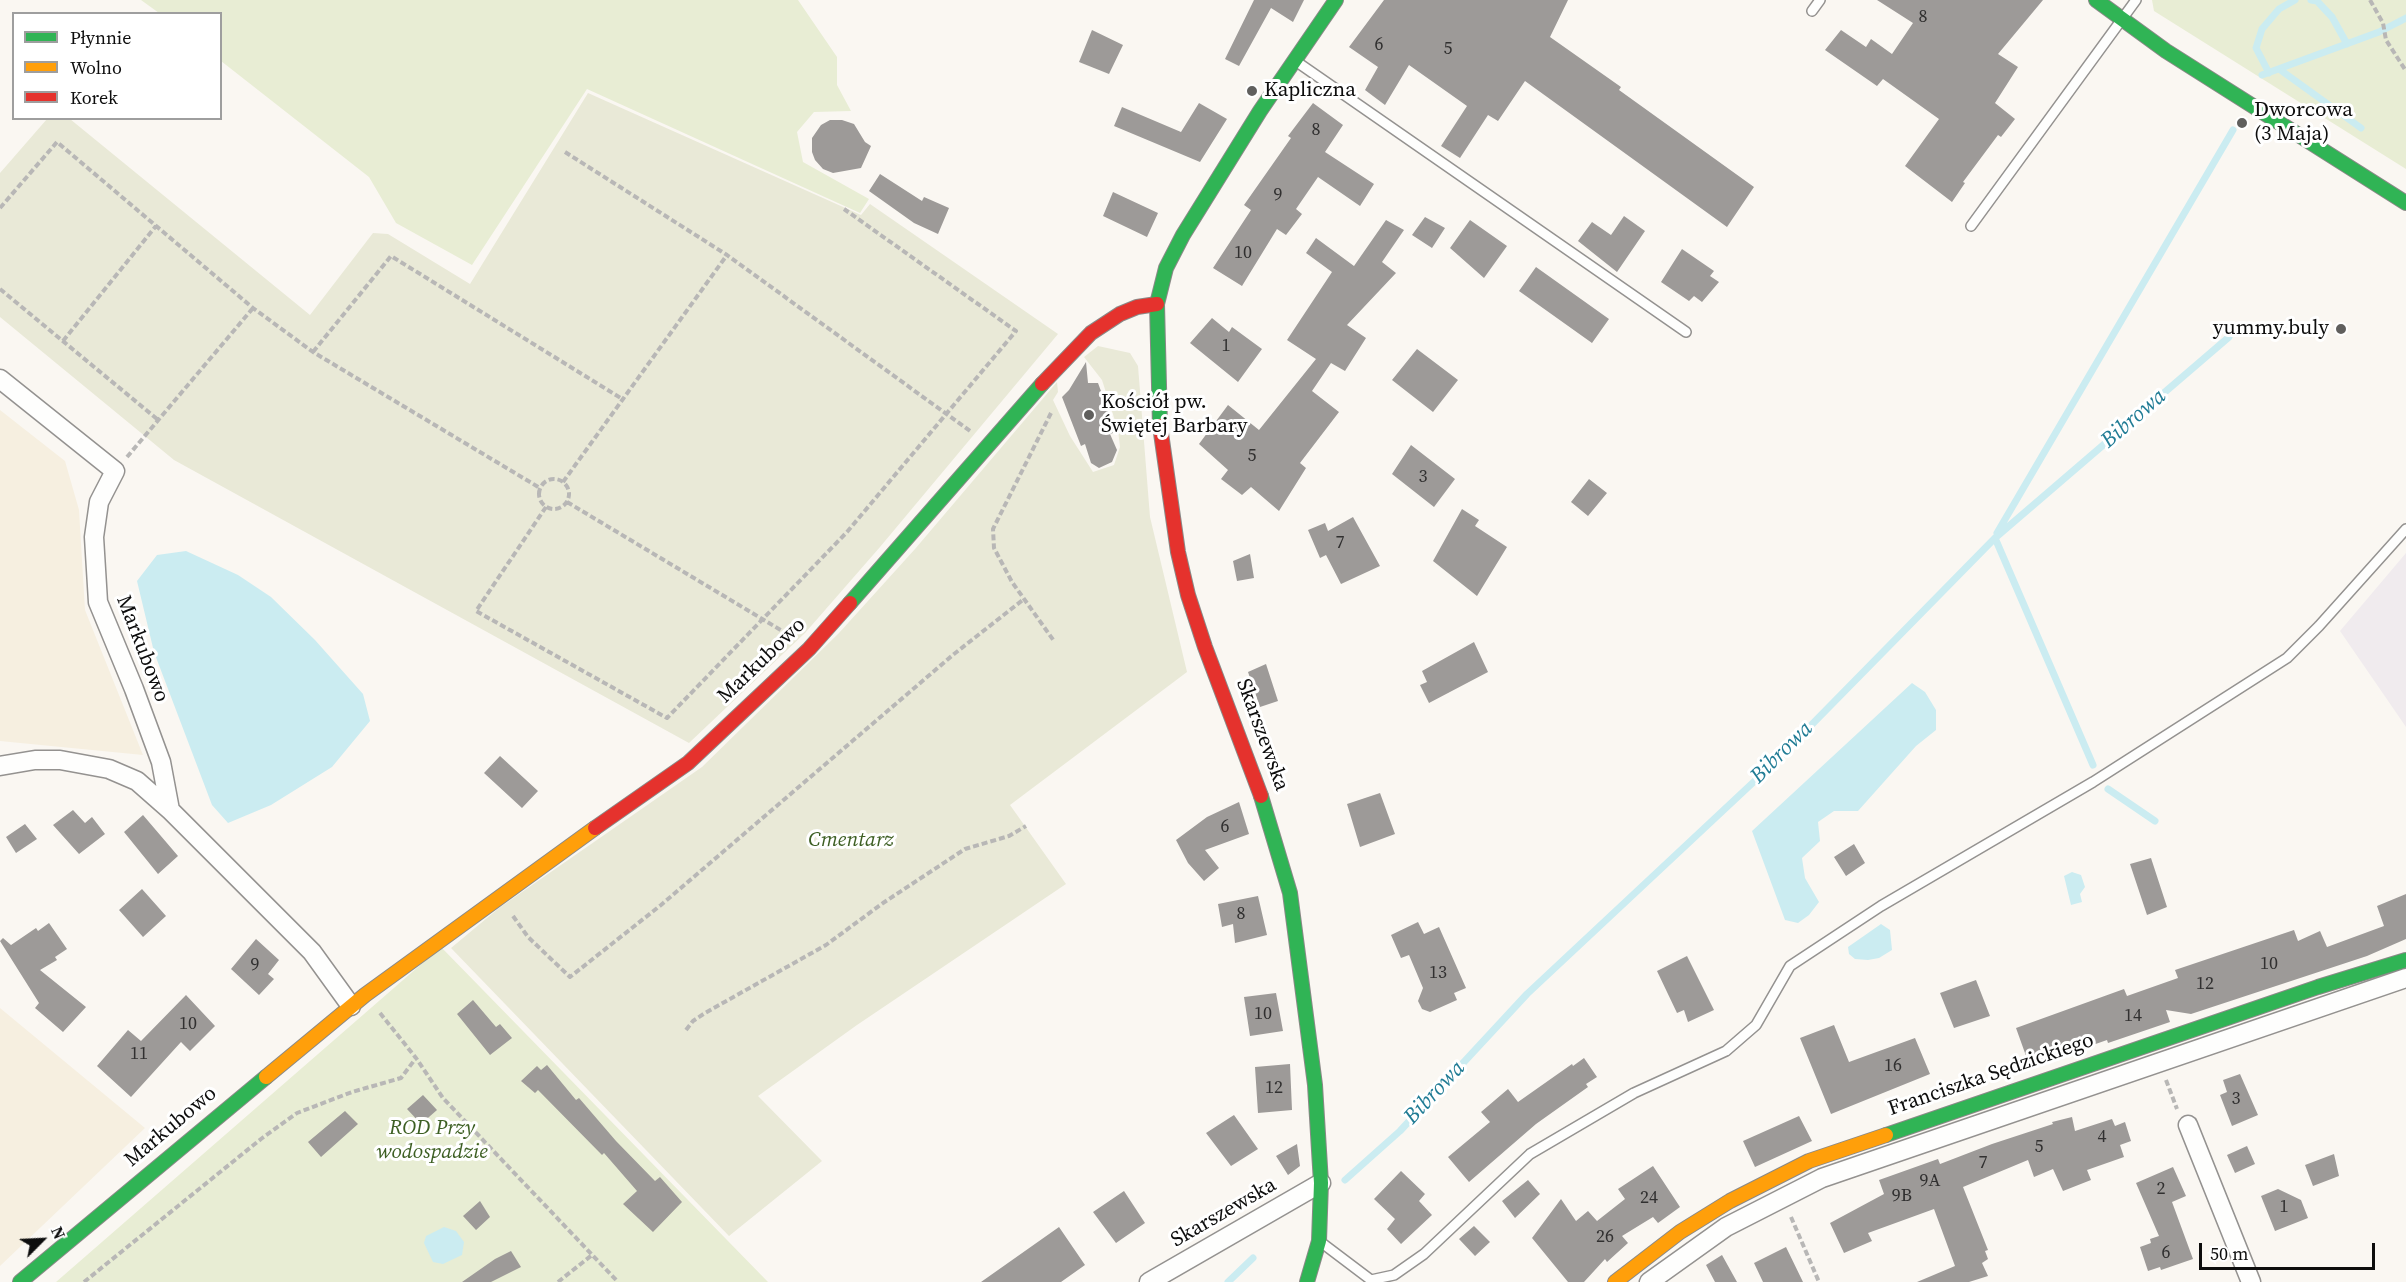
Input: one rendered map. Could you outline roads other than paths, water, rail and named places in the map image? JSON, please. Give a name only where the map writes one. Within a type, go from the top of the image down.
[{"type":"street","points":[[1157,304],[1166,268],[1184,235],[1260,111],[1336,0]]},
{"type":"street","points":[[2096,0],[2166,51],[2406,203]]},
{"type":"street","name":"Markubowo","points":[[20,1282],[358,1000],[499,896],[688,763],[809,649],[987,444],[1066,357],[1091,333],[1120,314],[1137,307],[1157,304]]},
{"type":"street","name":"Skarszewska","points":[[1157,304],[1160,434],[1178,552],[1188,595],[1205,647],[1260,792],[1290,893],[1315,1085],[1321,1183],[1318,1241],[1307,1282]]},
{"type":"street","name":"Markubowo","points":[[0,380],[115,471],[99,502],[93,537],[98,602],[161,762],[170,810]]},
{"type":"street","points":[[0,765],[35,759],[60,760],[109,769],[137,781],[170,810],[358,1000]]},
{"type":"street","name":"Franciszka Sędzickiego","points":[[1615,1282],[1680,1232],[1730,1201],[1809,1161],[2406,960]]},
{"type":"street","name":"Franciszka Sędzickiego","points":[[1649,1282],[1726,1227],[1822,1179],[2406,978]]},
{"type":"street","points":[[2183,1118],[2251,1282]]},
{"type":"street","name":"Skarszewska","points":[[1149,1282],[1321,1183]]},
{"type":"lane","points":[[1812,11],[1821,0]]},
{"type":"lane","points":[[1971,226],[2136,0]]},
{"type":"lane","points":[[1295,61],[1686,332]]},
{"type":"lane","points":[[1318,1241],[1371,1280],[1394,1275],[1424,1254],[1530,1154],[1634,1093],[1725,1051],[1756,1025],[1790,966],[1881,906],[2093,782],[2287,658],[2319,626],[2406,529]]},
{"type":"water","points":[[186,551],[238,575],[271,597],[315,640],[363,694],[370,721],[332,767],[271,805],[228,823],[212,805],[154,652],[137,581],[157,555]]},
{"type":"water","points":[[1912,683],[1925,692],[1936,710],[1936,730],[1916,746],[1858,811],[1834,811],[1818,822],[1820,841],[1802,858],[1805,878],[1819,902],[1809,915],[1798,923],[1785,920],[1752,831]]},
{"type":"water","points":[[2072,872],[2081,875],[2085,887],[2080,894],[2082,902],[2071,905],[2064,876]]},
{"type":"water","points":[[1881,924],[1890,930],[1892,950],[1879,958],[1868,960],[1855,959],[1849,954],[1848,947]]},
{"type":"water","points":[[444,1227],[456,1231],[464,1242],[462,1255],[443,1264],[433,1262],[424,1243],[426,1236]]},
{"type":"waterway","points":[[2269,73],[2256,48],[2262,29],[2279,9],[2295,0]]},
{"type":"waterway","points":[[2311,0],[2317,1],[2332,17],[2347,44]]},
{"type":"waterway","points":[[2262,75],[2379,32],[2406,18]]},
{"type":"waterway","points":[[2279,69],[2361,128]]},
{"type":"waterway","points":[[1997,533],[2233,130]]},
{"type":"waterway","name":"Bibrowa","points":[[1345,1180],[1400,1131],[1527,994],[1775,762],[1995,538],[2229,337]]},
{"type":"waterway","points":[[1995,538],[2093,765]]},
{"type":"waterway","points":[[2108,789],[2155,821]]},
{"type":"waterway","name":"Bibrowa","points":[[1228,1282],[1253,1258]]},
{"type":"place","name":"Kapliczna","points":[[1252,91]]},
{"type":"place","name":"Dworcowa (3 Maja)","points":[[2242,123]]},
{"type":"place","name":"yummy.buly","points":[[2341,329]]},
{"type":"place","name":"Kościół pw. Świętej Barbary","points":[[1089,415]]},
{"type":"park label","name":"Cmentarz","points":[[851,841]]},
{"type":"park label","name":"ROD Przy wodospadzie","points":[[432,1141]]}]
